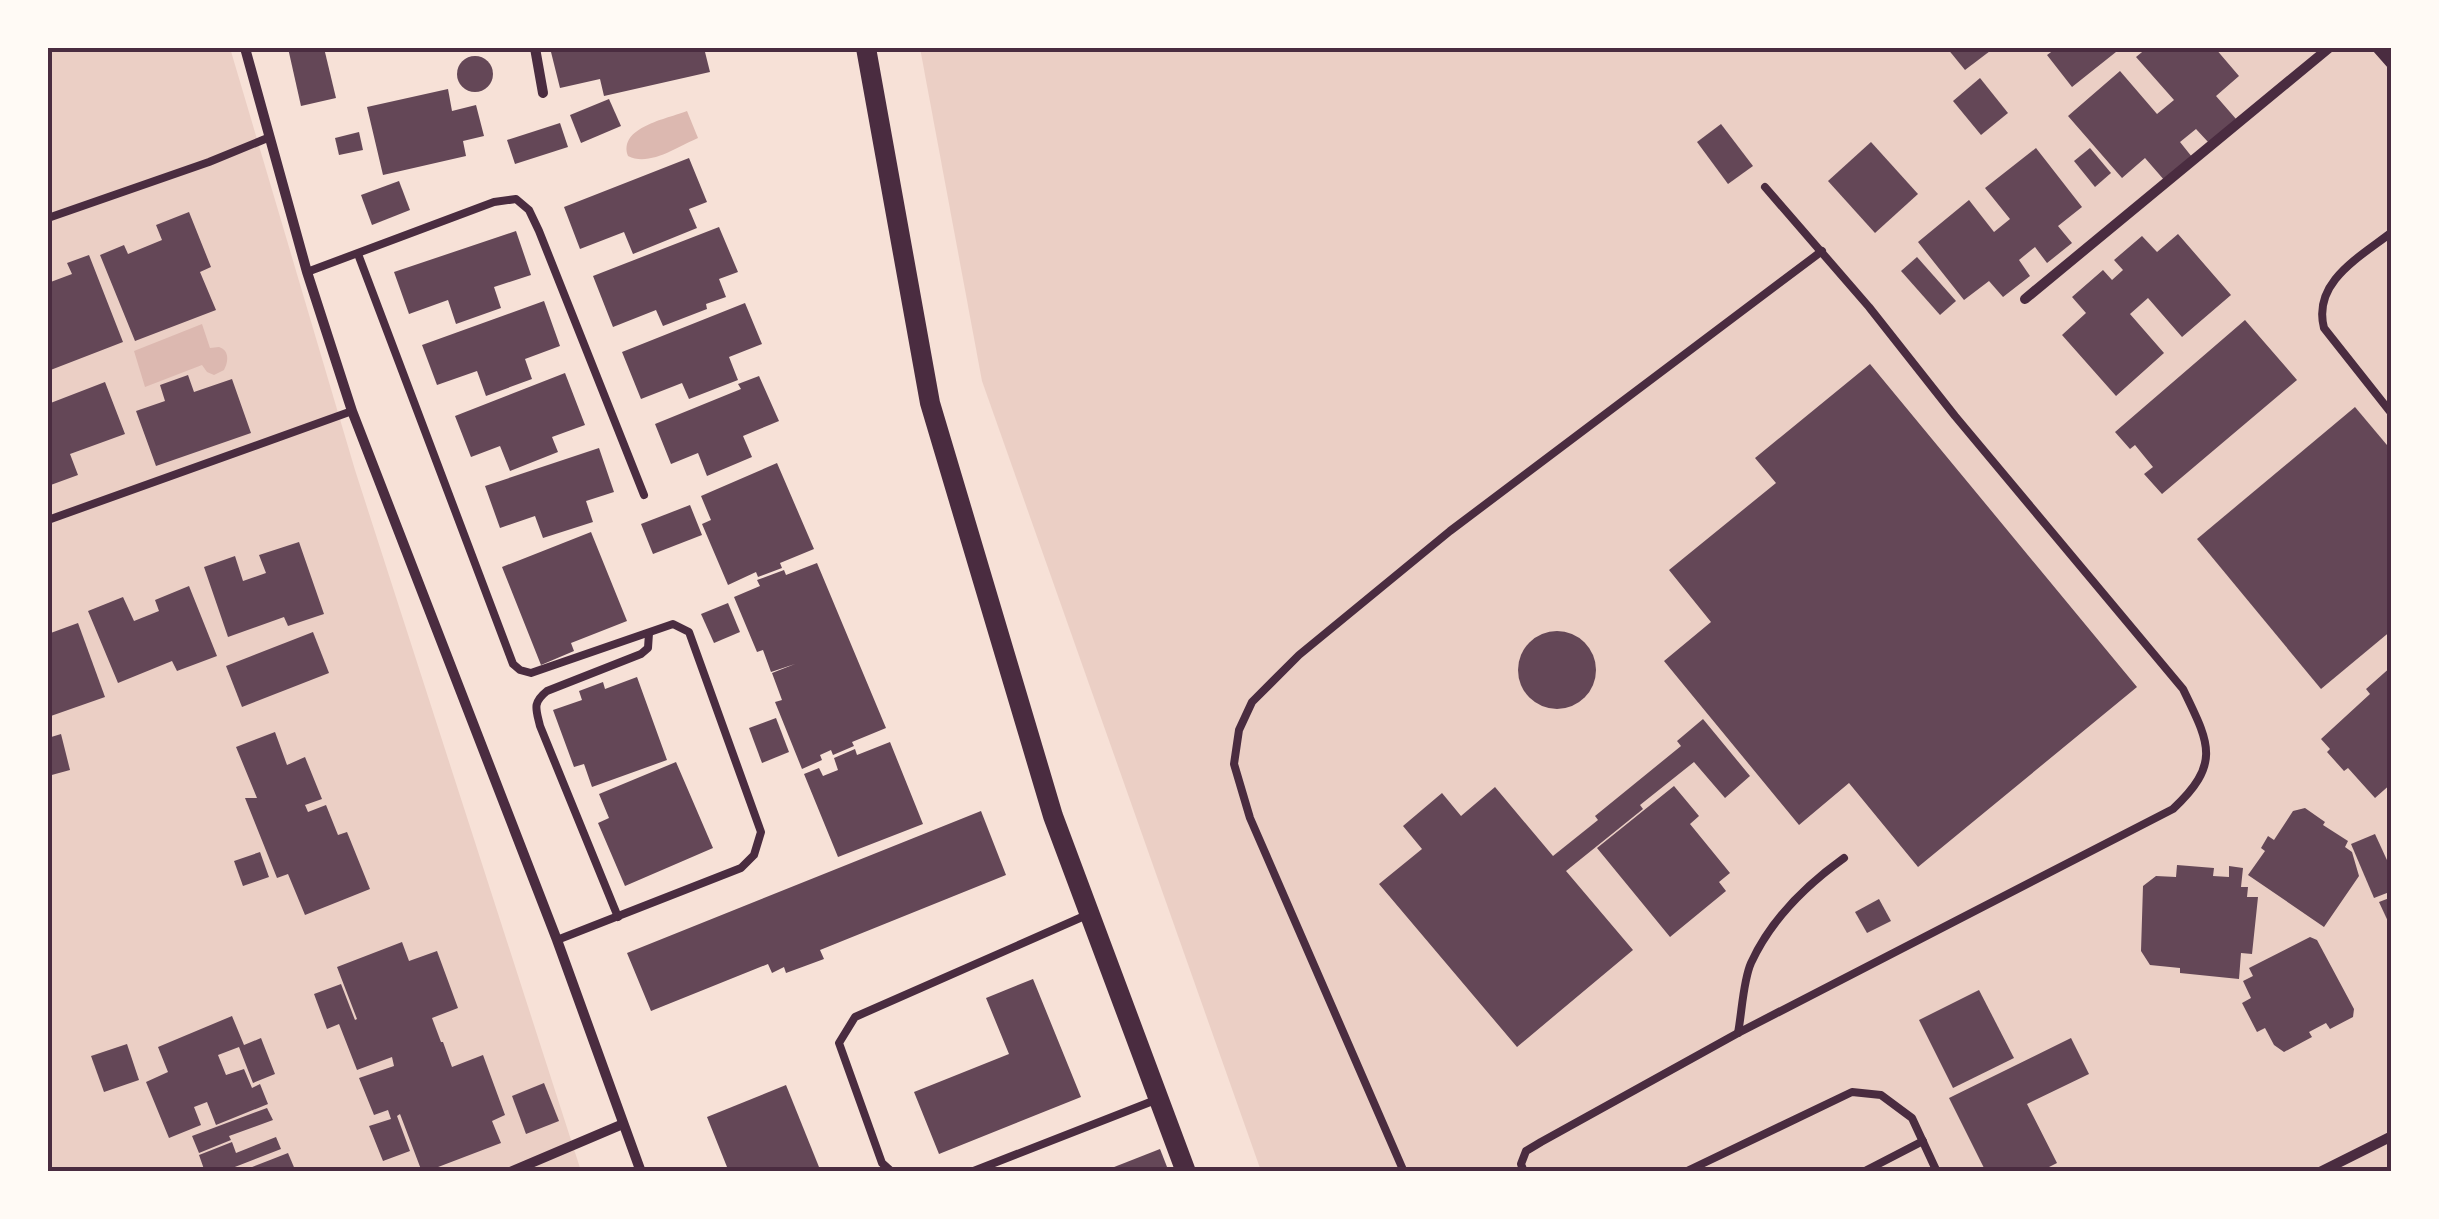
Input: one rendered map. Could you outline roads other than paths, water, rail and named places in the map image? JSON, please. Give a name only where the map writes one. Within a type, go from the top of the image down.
[{"type":"main road","points":[[866,48],[930,403],[1053,816],[1186,1172]]},
{"type":"street","points":[[245,48],[307,272],[352,411],[557,940],[641,1172]]},
{"type":"street","points":[[535,48],[543,93]]},
{"type":"street","points":[[2025,299],[2330,48]]},
{"type":"street","points":[[2377,48],[2392,65]]},
{"type":"street","points":[[510,1172],[623,1124]]},
{"type":"street","points":[[2320,1172],[2392,1136]]},
{"type":"lane","points":[[48,218],[270,137]]},
{"type":"lane","points":[[1524,1172],[1521,1164],[1526,1151],[1738,1033],[2173,809],[2193,790],[2208,760],[2203,731],[2183,689],[1822,250],[1765,187]]},
{"type":"lane","points":[[307,272],[494,202],[516,199],[529,210],[539,231],[644,495]]},
{"type":"lane","points":[[2392,232],[2336,277],[2321,304],[2321,316],[2324,328],[2392,414]]},
{"type":"lane","points":[[1404,1172],[1250,818],[1234,764],[1239,730],[1252,702],[1298,654],[1450,531],[1822,250]]},
{"type":"lane","points":[[358,254],[513,664],[531,673],[673,624],[689,632],[762,832],[754,855],[741,868],[557,940]]},
{"type":"lane","points":[[48,520],[352,411]]},
{"type":"lane","points":[[618,917],[540,726],[536,707],[538,698],[547,690],[641,654],[648,648],[649,633]]},
{"type":"lane","points":[[1738,1033],[1749,966],[1758,950],[1808,883],[1844,858]]},
{"type":"lane","points":[[892,1172],[882,1162],[839,1043],[854,1017],[1089,914]]},
{"type":"lane","points":[[1685,1172],[1852,1092],[1881,1095],[1912,1118],[1937,1172]]},
{"type":"lane","points":[[971,1172],[1158,1098]]},
{"type":"lane","points":[[1863,1172],[1923,1141]]}]
